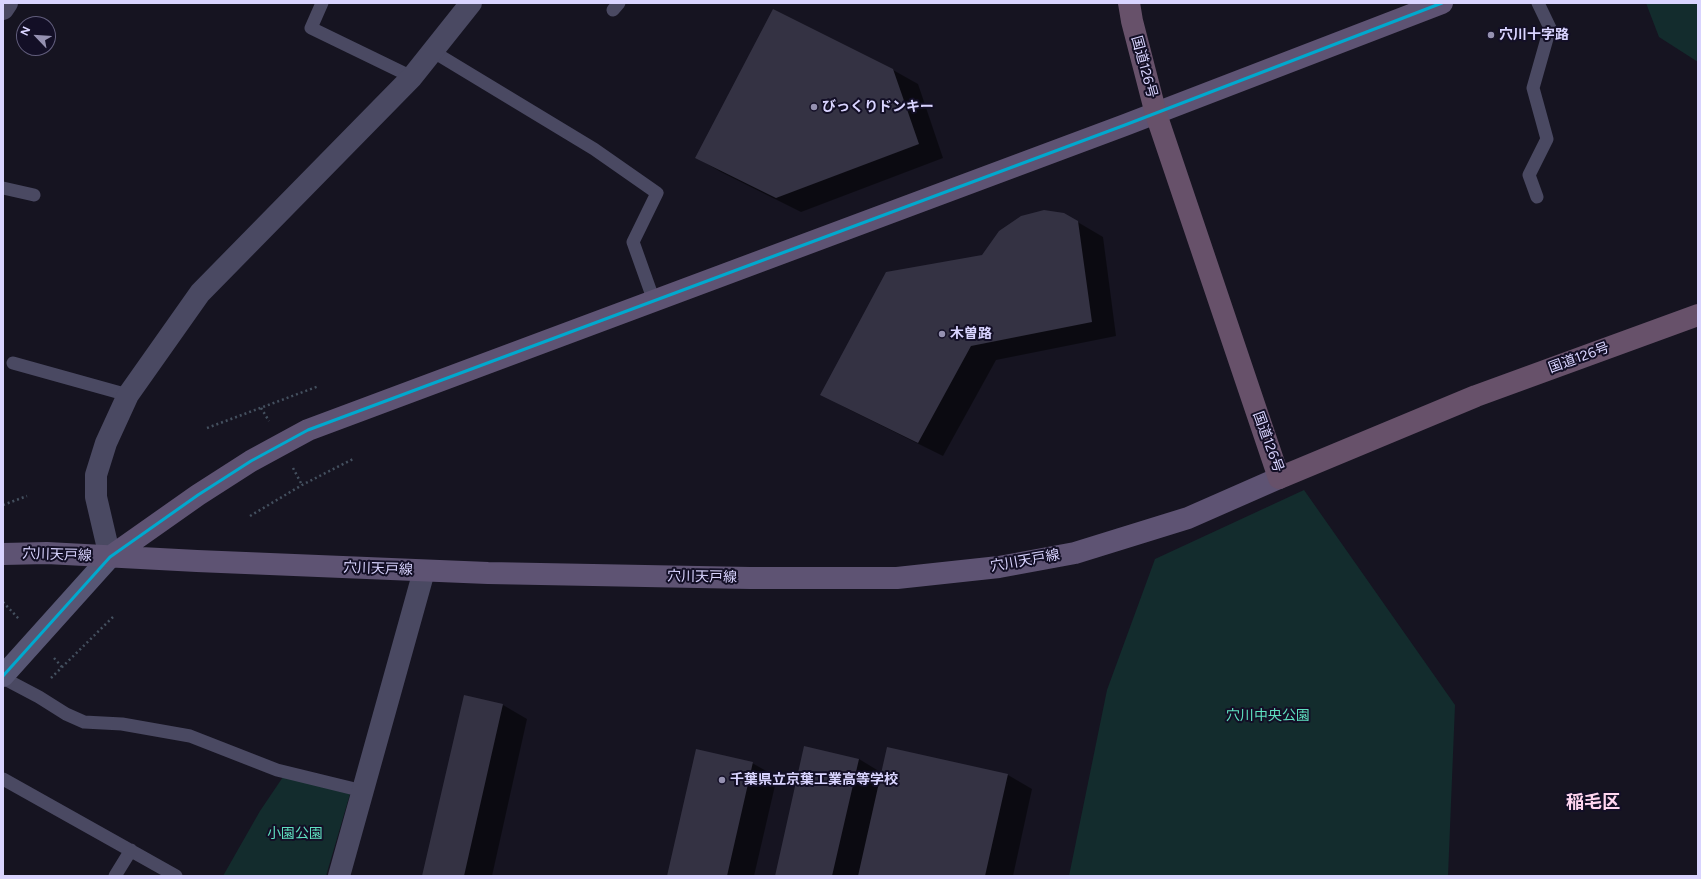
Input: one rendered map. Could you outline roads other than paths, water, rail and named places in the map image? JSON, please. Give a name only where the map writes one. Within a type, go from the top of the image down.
[{"type":"highway","name":"国道126号","points":[[1129,3],[1132,21],[1156,114],[1280,478],[1476,396],[1698,315]]},
{"type":"main road","name":"穴川天戸線","points":[[110,557],[198,495],[244,466],[308,430],[1156,114],[1442,3]]},
{"type":"main road","name":"穴川天戸線","points":[[3,554],[47,553],[424,571],[750,578],[905,577],[999,567],[1075,553],[1188,518],[1280,478]]},
{"type":"main road","points":[[3,677],[110,557]]},
{"type":"street","points":[[3,9],[7,3]]},
{"type":"street","points":[[110,557],[96,497],[96,475],[106,443],[128,395],[200,293],[412,77],[471,3]]},
{"type":"street","points":[[339,876],[424,571]]},
{"type":"lane","points":[[322,3],[311,28],[412,77]]},
{"type":"lane","points":[[1537,197],[1529,175],[1547,139],[1533,88],[1550,28],[1538,3]]},
{"type":"lane","points":[[432,51],[594,149],[657,193],[633,242],[654,301]]},
{"type":"lane","points":[[3,188],[34,195]]},
{"type":"lane","points":[[13,363],[128,395]]},
{"type":"lane","points":[[3,677],[39,696],[66,714],[84,722],[122,724],[190,736],[277,770],[363,791]]},
{"type":"lane","points":[[3,779],[176,876]]},
{"type":"lane","points":[[115,876],[131,850]]},
{"type":"place","name":"穴川十字路","points":[[1491,35]]},
{"type":"place","name":"びっくりドンキー","points":[[814,107]]},
{"type":"place","name":"木曽路","points":[[942,334]]},
{"type":"place","name":"千葉県立京葉工業高等学校","points":[[722,780]]},
{"type":"district","name":"稲毛区","points":[[1593,803]]},
{"type":"park label","name":"穴川中央公園","points":[[1268,716]]},
{"type":"park label","name":"小園公園","points":[[295,834]]}]
